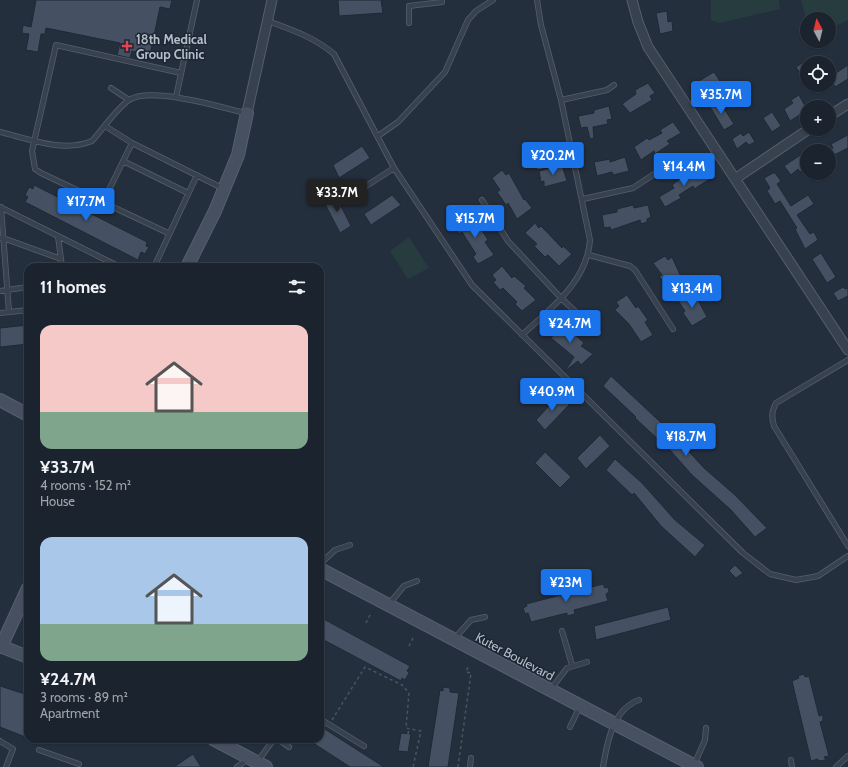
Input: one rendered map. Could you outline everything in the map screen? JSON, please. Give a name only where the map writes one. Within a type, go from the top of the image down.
[{"type":"street","points":[[189,263],[224,189],[238,155],[258,57],[272,0]]},
{"type":"street","points":[[632,0],[638,22],[648,47],[848,350]]},
{"type":"street","points":[[836,112],[848,104]]},
{"type":"street","points":[[735,179],[800,135]]},
{"type":"street","points":[[0,400],[24,413]]},
{"type":"street","name":"Kuter Boulevard","points":[[324,571],[696,766]]},
{"type":"street","points":[[24,596],[0,647],[24,656]]},
{"type":"street","points":[[221,743],[257,762]]},
{"type":"lane","points":[[176,97],[197,0]]},
{"type":"lane","points":[[409,23],[409,6],[442,2],[442,0]]},
{"type":"lane","points":[[378,136],[398,122],[445,72],[468,20],[476,11],[493,0]]},
{"type":"lane","points":[[522,335],[562,298],[575,282],[589,255],[590,240],[561,100],[544,40],[537,0]]},
{"type":"lane","points":[[268,21],[307,36],[322,44],[334,54],[394,168],[472,286],[743,553],[770,574],[796,580],[818,576],[848,556]]},
{"type":"lane","points":[[168,233],[41,173],[35,168],[32,151],[56,45],[181,74]]},
{"type":"lane","points":[[561,100],[607,90],[614,85]]},
{"type":"lane","points":[[111,88],[130,100]]},
{"type":"lane","points":[[0,132],[62,146],[83,144],[92,141],[130,100],[150,95],[176,97],[247,113]]},
{"type":"lane","points":[[105,126],[132,143],[224,189]]},
{"type":"lane","points":[[103,202],[132,143]]},
{"type":"lane","points":[[582,199],[633,188],[682,156]]},
{"type":"lane","points":[[539,166],[573,157]]},
{"type":"lane","points":[[123,161],[188,193]]},
{"type":"lane","points":[[357,192],[394,168]]},
{"type":"lane","points":[[156,263],[168,233],[197,175]]},
{"type":"lane","points":[[482,200],[508,241],[598,334]]},
{"type":"lane","points":[[0,207],[109,263]]},
{"type":"lane","points":[[0,207],[9,312]]},
{"type":"lane","points":[[58,236],[62,263]]},
{"type":"lane","points":[[2,238],[61,259]]},
{"type":"lane","points":[[589,255],[630,266],[635,270],[673,328]]},
{"type":"lane","points":[[0,291],[24,288]]},
{"type":"lane","points":[[0,313],[24,310]]},
{"type":"lane","points":[[848,360],[776,403],[772,410],[771,417],[774,426],[848,546]]},
{"type":"lane","points":[[324,560],[335,550],[350,545]]},
{"type":"lane","points":[[388,605],[404,586],[418,581]]},
{"type":"lane","points":[[454,639],[471,620],[485,616]]},
{"type":"lane","points":[[562,631],[572,665]]},
{"type":"lane","points":[[550,690],[561,673],[572,665],[587,662]]},
{"type":"lane","points":[[602,767],[614,724],[622,711],[630,703],[639,700]]},
{"type":"lane","points":[[570,727],[580,706]]},
{"type":"lane","points":[[324,721],[364,746]]},
{"type":"lane","points":[[696,766],[705,740],[706,728]]},
{"type":"lane","points":[[0,741],[13,749],[6,767]]},
{"type":"lane","points":[[237,767],[257,762],[271,743]]},
{"type":"lane","points":[[284,743],[289,747]]},
{"type":"lane","points":[[39,750],[79,764]]},
{"type":"lane","points":[[836,767],[848,756]]},
{"type":"lane","points":[[470,767],[471,758]]},
{"type":"lane","points":[[791,760],[792,767]]},
{"type":"path","points":[[366,622],[370,615]]},
{"type":"path","points":[[409,646],[413,638]]},
{"type":"path","points":[[329,724],[364,667],[402,685],[409,693],[406,728],[420,731],[412,767]]},
{"type":"path","points":[[458,767],[471,673],[466,672],[468,667]]},
{"type":"path","points":[[408,734],[409,729]]},
{"type":"green space","points":[[711,0],[779,0],[780,9],[719,23],[711,20]]},
{"type":"green space","points":[[801,0],[848,0],[848,20],[836,26],[836,12],[804,12]]},
{"type":"green space","points":[[409,237],[429,268],[408,279],[390,251]]},
{"type":"building","points":[[36,0],[172,0],[170,9],[160,7],[150,55],[132,51],[130,58],[117,55],[120,43],[46,28],[45,34],[41,34],[38,52],[26,50],[29,34],[22,33],[23,25],[31,27]]},
{"type":"building","points":[[338,0],[381,0],[383,13],[339,16]]},
{"type":"building","points":[[667,11],[668,22],[672,21],[673,31],[660,34],[656,13]]},
{"type":"building","points":[[800,64],[800,74],[796,67]]},
{"type":"building","points":[[848,65],[848,79],[836,86],[836,73]]},
{"type":"building","points":[[714,72],[720,81],[699,95],[694,84]]},
{"type":"building","points":[[648,83],[655,93],[650,96],[652,100],[630,113],[622,104],[636,94],[635,90]]},
{"type":"building","points":[[799,95],[802,100],[800,100],[800,115],[790,121],[784,109],[793,103],[791,100]]},
{"type":"building","points":[[718,99],[734,124],[724,130],[709,105]]},
{"type":"building","points":[[609,106],[612,119],[607,120],[608,124],[593,127],[594,138],[590,139],[587,127],[581,128],[578,116],[594,113],[594,110]]},
{"type":"building","points":[[772,112],[781,126],[772,132],[763,118]]},
{"type":"building","points":[[673,122],[681,133],[667,141],[670,144],[655,154],[654,151],[641,160],[634,147],[647,138],[649,140],[662,133],[660,130]]},
{"type":"building","points":[[749,132],[755,142],[749,145],[746,142],[737,149],[732,139],[741,133],[743,136]]},
{"type":"building","points":[[848,135],[848,148],[836,154],[836,144],[831,144]]},
{"type":"building","points":[[362,146],[370,158],[339,178],[333,165]]},
{"type":"building","points":[[800,155],[800,172],[798,169],[791,175],[784,166]]},
{"type":"building","points":[[625,157],[629,171],[613,175],[612,172],[597,176],[594,162],[610,159],[610,162]]},
{"type":"building","points":[[562,165],[567,181],[544,187],[544,181],[541,182],[539,171]]},
{"type":"building","points":[[703,168],[710,179],[694,189],[693,186],[679,195],[681,198],[665,207],[659,197],[674,188],[672,185],[687,174],[690,178]]},
{"type":"building","points":[[502,170],[506,175],[509,173],[524,200],[525,199],[532,208],[517,219],[508,203],[506,205],[497,192],[500,190],[492,178]]},
{"type":"building","points":[[775,173],[781,181],[777,184],[791,206],[808,195],[814,204],[797,215],[810,234],[814,232],[818,240],[805,249],[795,229],[797,228],[780,201],[775,204],[767,191],[770,188],[764,178]]},
{"type":"building","points":[[34,185],[147,242],[146,246],[149,247],[145,254],[141,252],[138,260],[25,202],[28,197],[25,195],[29,187],[33,189]]},
{"type":"building","points":[[335,194],[351,226],[340,233],[323,200]]},
{"type":"building","points":[[392,195],[401,205],[371,225],[364,214]]},
{"type":"building","points":[[633,205],[634,208],[648,205],[651,217],[647,219],[647,222],[641,224],[640,220],[611,230],[610,227],[604,228],[602,215],[617,212],[617,209]]},
{"type":"building","points":[[468,215],[476,228],[479,226],[488,240],[485,242],[494,255],[478,264],[473,257],[476,254],[462,232],[459,234],[456,229],[460,226],[457,221]]},
{"type":"building","points":[[535,223],[539,228],[541,226],[562,248],[563,246],[572,254],[559,266],[548,255],[545,257],[534,246],[537,244],[525,233]]},
{"type":"building","points":[[821,253],[836,277],[827,283],[812,259]]},
{"type":"building","points":[[665,256],[668,260],[672,257],[683,281],[669,289],[659,276],[662,275],[653,263]]},
{"type":"building","points":[[502,266],[512,278],[514,276],[526,286],[524,288],[536,300],[522,311],[515,304],[517,302],[503,288],[500,290],[493,282],[496,280],[492,275]]},
{"type":"building","points":[[843,287],[845,289],[848,288],[848,296],[838,301],[833,293]]},
{"type":"building","points":[[688,292],[692,296],[695,294],[707,317],[692,326],[683,313],[685,311],[677,299]]},
{"type":"building","points":[[627,295],[636,308],[638,306],[648,320],[645,322],[653,335],[641,342],[629,324],[615,310],[619,306],[616,302]]},
{"type":"building","points":[[559,322],[569,333],[571,331],[584,343],[581,346],[593,354],[581,365],[578,361],[565,371],[574,357],[551,338],[553,335],[549,330]]},
{"type":"building","points":[[24,325],[24,344],[0,347],[0,328]]},
{"type":"building","points":[[611,376],[671,432],[704,468],[735,495],[767,528],[755,537],[731,510],[692,475],[662,441],[661,442],[635,418],[636,417],[603,386]]},
{"type":"building","points":[[559,395],[569,405],[545,430],[536,420]]},
{"type":"building","points":[[600,435],[610,446],[586,469],[577,458]]},
{"type":"building","points":[[545,452],[571,477],[560,488],[535,463]]},
{"type":"building","points":[[615,459],[642,483],[675,520],[705,545],[695,557],[661,526],[634,493],[632,495],[606,470]]},
{"type":"building","points":[[735,565],[743,573],[736,578],[729,571]]},
{"type":"building","points":[[603,584],[605,588],[608,587],[609,592],[606,594],[608,601],[574,610],[575,614],[567,616],[567,613],[531,622],[528,613],[525,614],[523,608],[527,606],[526,604]]},
{"type":"building","points":[[668,607],[671,620],[596,640],[594,626]]},
{"type":"building","points":[[324,619],[410,666],[407,671],[409,673],[405,680],[402,678],[401,681],[324,640]]},
{"type":"building","points":[[804,674],[805,677],[809,676],[819,716],[823,715],[823,721],[820,722],[829,756],[824,757],[826,760],[818,761],[818,759],[811,761],[792,681],[799,678],[798,676]]},
{"type":"building","points":[[0,686],[24,694],[24,736],[0,727]]},
{"type":"building","points":[[443,687],[450,688],[450,692],[459,693],[448,767],[428,767],[440,690],[443,691]]},
{"type":"building","points":[[324,729],[384,767],[350,767],[313,743],[324,743]]},
{"type":"building","points":[[401,733],[411,734],[408,752],[398,751]]},
{"type":"building","points":[[193,754],[201,767],[174,767]]},
{"type":"place","name":"18th Medical Group Clinic","points":[[127,46]]}]
